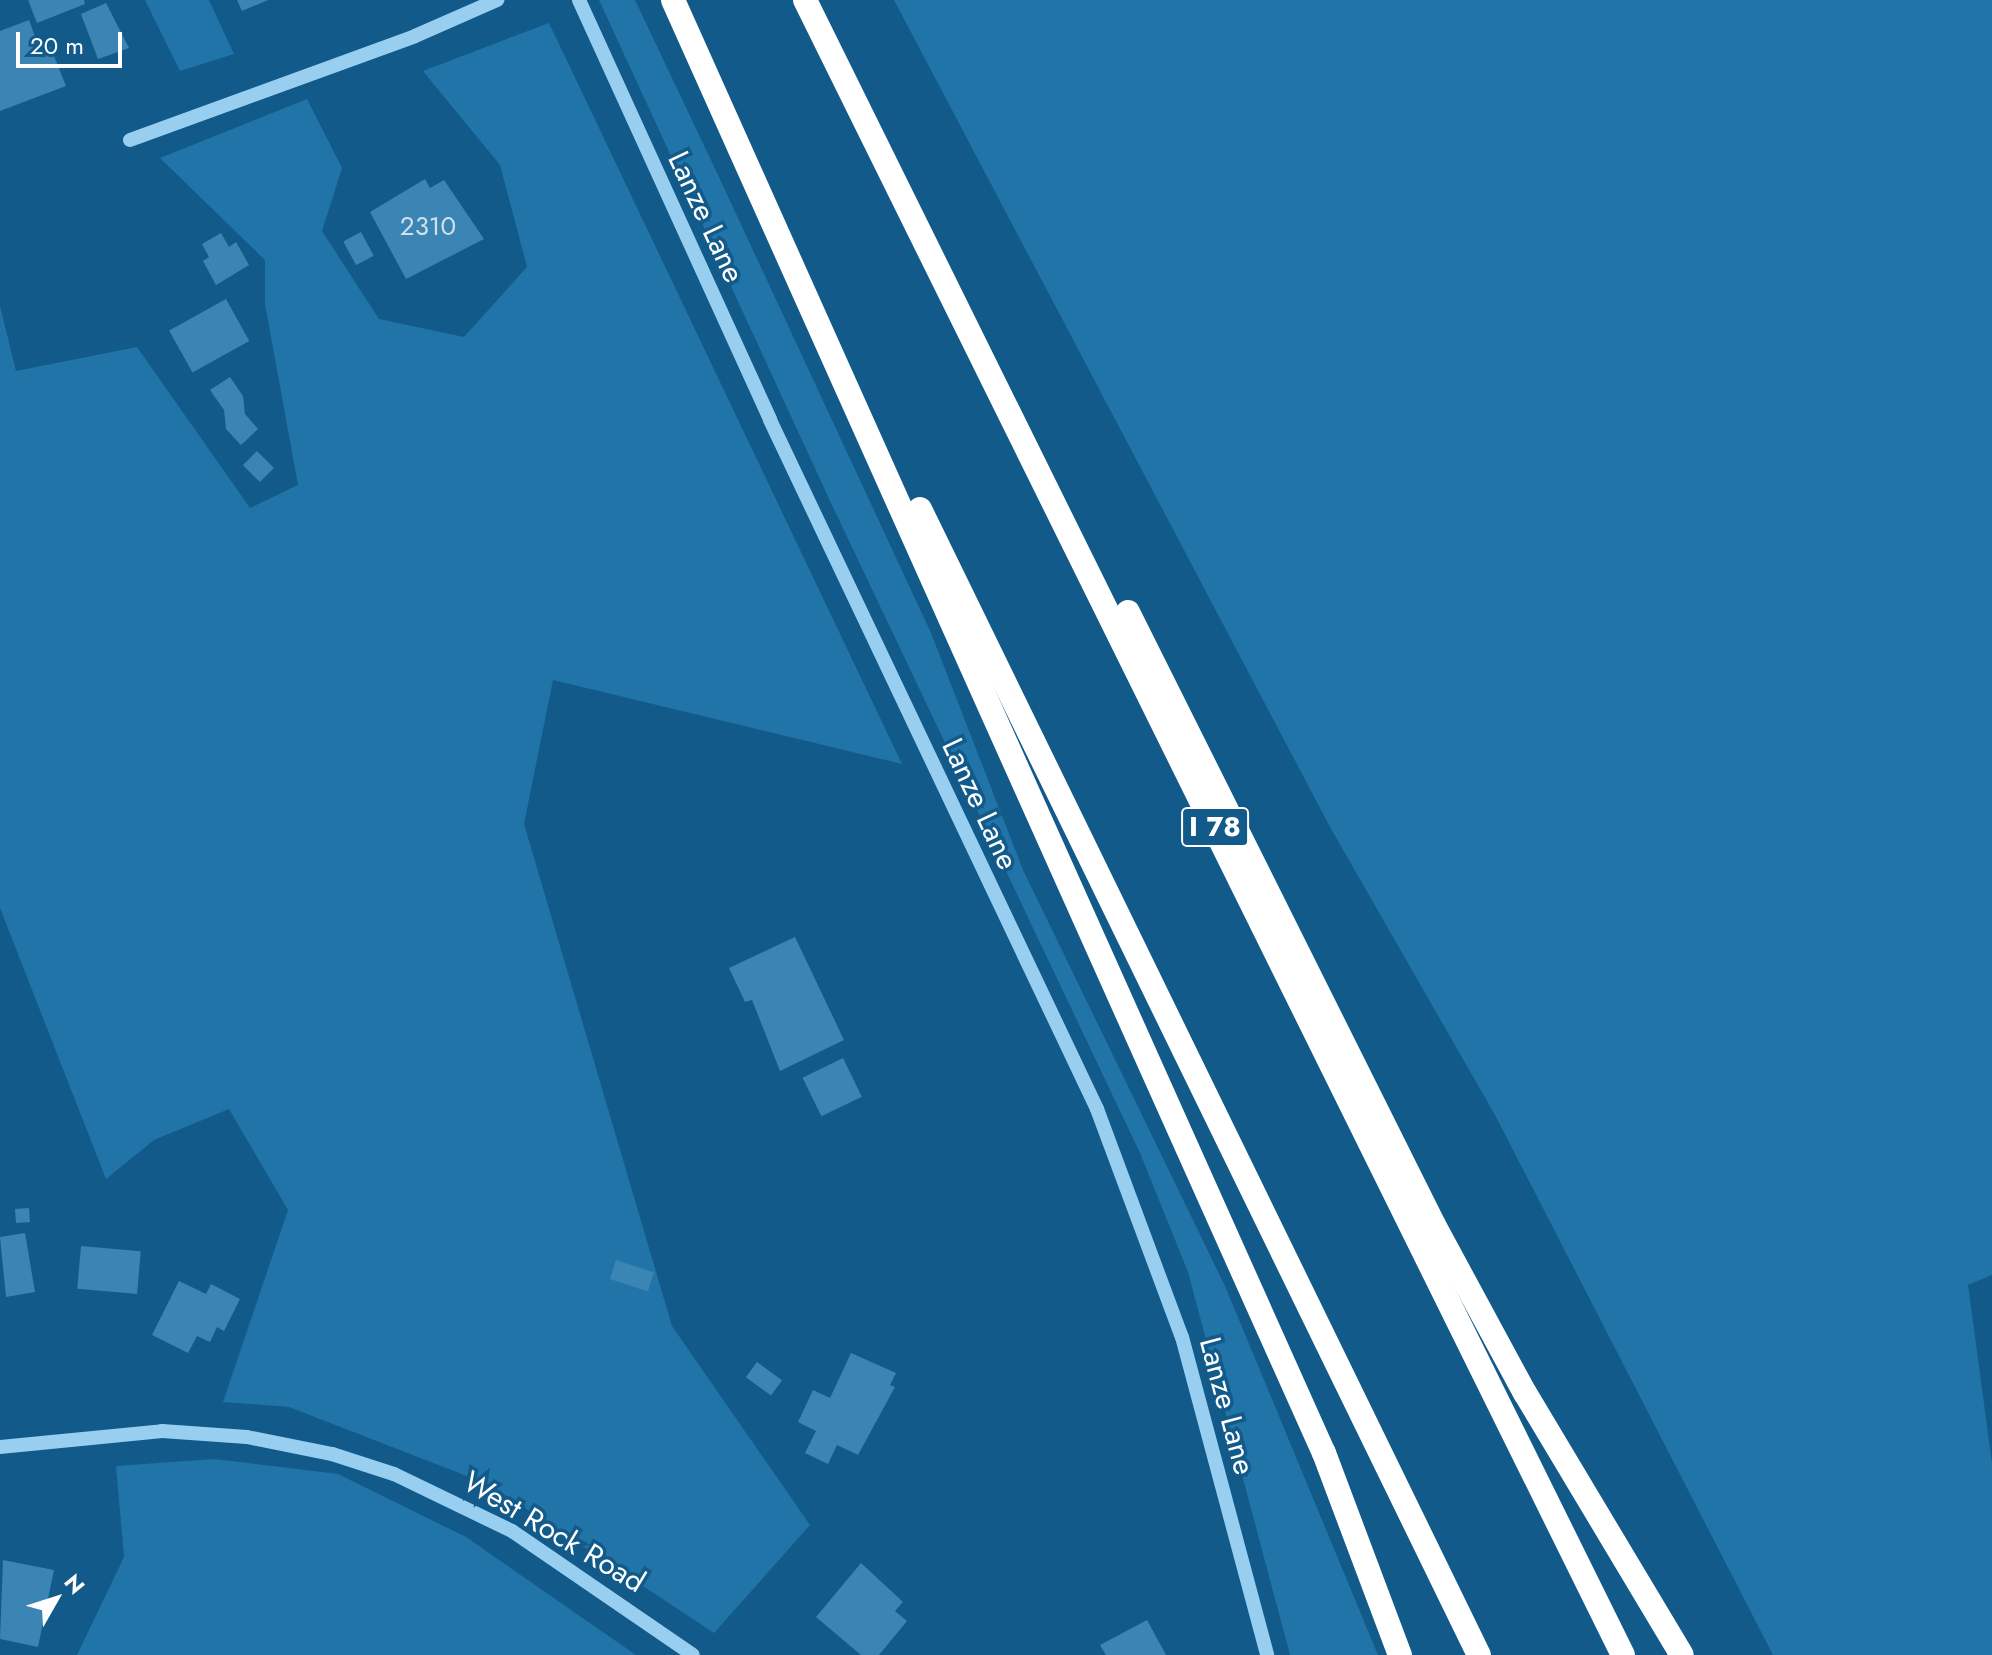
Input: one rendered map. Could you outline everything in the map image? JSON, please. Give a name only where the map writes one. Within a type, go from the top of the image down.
[{"type":"highway","points":[[673,0],[1324,1453],[1400,1655]]},
{"type":"highway","name":"I 78","points":[[805,0],[1623,1655]]},
{"type":"highway","points":[[693,43],[1479,1655]]},
{"type":"highway","points":[[866,119],[1099,555],[1434,1225],[1525,1393],[1682,1655]]},
{"type":"street","points":[[130,140],[415,36],[497,0]]},
{"type":"street","name":"Lanze Lane","points":[[579,0],[770,420],[1097,1109],[1182,1337],[1267,1655]]},
{"type":"street","name":"West Rock Road","points":[[0,1447],[162,1431],[247,1437],[332,1454],[394,1474],[512,1531],[693,1655]]},
{"type":"shaded area","points":[[145,0],[209,0],[234,54],[180,71]]},
{"type":"shaded area","points":[[599,0],[635,0],[718,175],[931,633],[1023,870],[1225,1286],[1378,1655],[1290,1655],[1188,1272],[1140,1153],[831,503]]},
{"type":"shaded area","points":[[894,0],[1992,0],[1992,1275],[1968,1285],[1992,1463],[1992,1655],[1773,1655],[1495,1115],[1330,827]]},
{"type":"shaded area","points":[[549,23],[902,764],[553,680],[524,824],[672,1326],[810,1525],[714,1633],[490,1485],[289,1407],[223,1402],[288,1210],[229,1109],[154,1140],[106,1179],[0,908],[0,306],[16,371],[137,347],[250,508],[298,485],[265,304],[265,260],[160,158],[307,99],[342,168],[322,231],[379,319],[464,337],[527,267],[500,165],[423,71]]},
{"type":"shaded area","points":[[214,1459],[338,1474],[466,1537],[636,1655],[77,1655],[124,1557],[116,1466]]},
{"type":"building","points":[[28,0],[84,0],[85,4],[37,23]]},
{"type":"building","points":[[237,0],[268,0],[242,11]]},
{"type":"building","points":[[106,3],[129,48],[98,59],[81,14]]},
{"type":"building","points":[[29,20],[40,50],[50,46],[66,86],[0,111],[0,31]]},
{"type":"building","points":[[425,179],[430,188],[444,180],[484,239],[406,279],[370,212]]},
{"type":"building","points":[[361,232],[374,256],[356,265],[343,241]]},
{"type":"building","points":[[221,233],[229,247],[236,242],[249,265],[216,285],[203,261],[209,257],[202,244]]},
{"type":"building","points":[[226,299],[249,341],[192,372],[169,331]]},
{"type":"building","points":[[230,377],[243,396],[245,414],[258,429],[241,445],[226,429],[224,410],[210,390]]},
{"type":"building","points":[[257,451],[274,468],[260,482],[243,465]]},
{"type":"building","points":[[795,937],[844,1040],[780,1071],[752,1000],[745,1002],[729,968]]},
{"type":"building","points":[[843,1058],[862,1097],[821,1116],[803,1078]]},
{"type":"building","points":[[29,1208],[30,1222],[16,1223],[15,1209]]},
{"type":"building","points":[[25,1233],[35,1292],[6,1297],[0,1237]]},
{"type":"building","points":[[81,1246],[141,1251],[137,1294],[77,1289]]},
{"type":"building","points":[[616,1260],[654,1272],[648,1291],[610,1279]]},
{"type":"building","points":[[179,1281],[206,1294],[211,1284],[240,1299],[224,1331],[217,1327],[210,1342],[197,1336],[188,1353],[152,1335]]},
{"type":"building","points":[[851,1353],[896,1373],[890,1385],[895,1387],[858,1455],[837,1445],[828,1464],[805,1453],[816,1431],[798,1422],[813,1390],[830,1398]]},
{"type":"building","points":[[757,1362],[782,1380],[771,1396],[746,1377]]},
{"type":"building","points":[[3,1560],[54,1570],[38,1647],[0,1639]]},
{"type":"building","points":[[861,1563],[903,1602],[895,1611],[907,1621],[879,1655],[861,1655],[816,1617]]},
{"type":"building","points":[[1147,1620],[1166,1655],[1106,1655],[1100,1645]]}]
